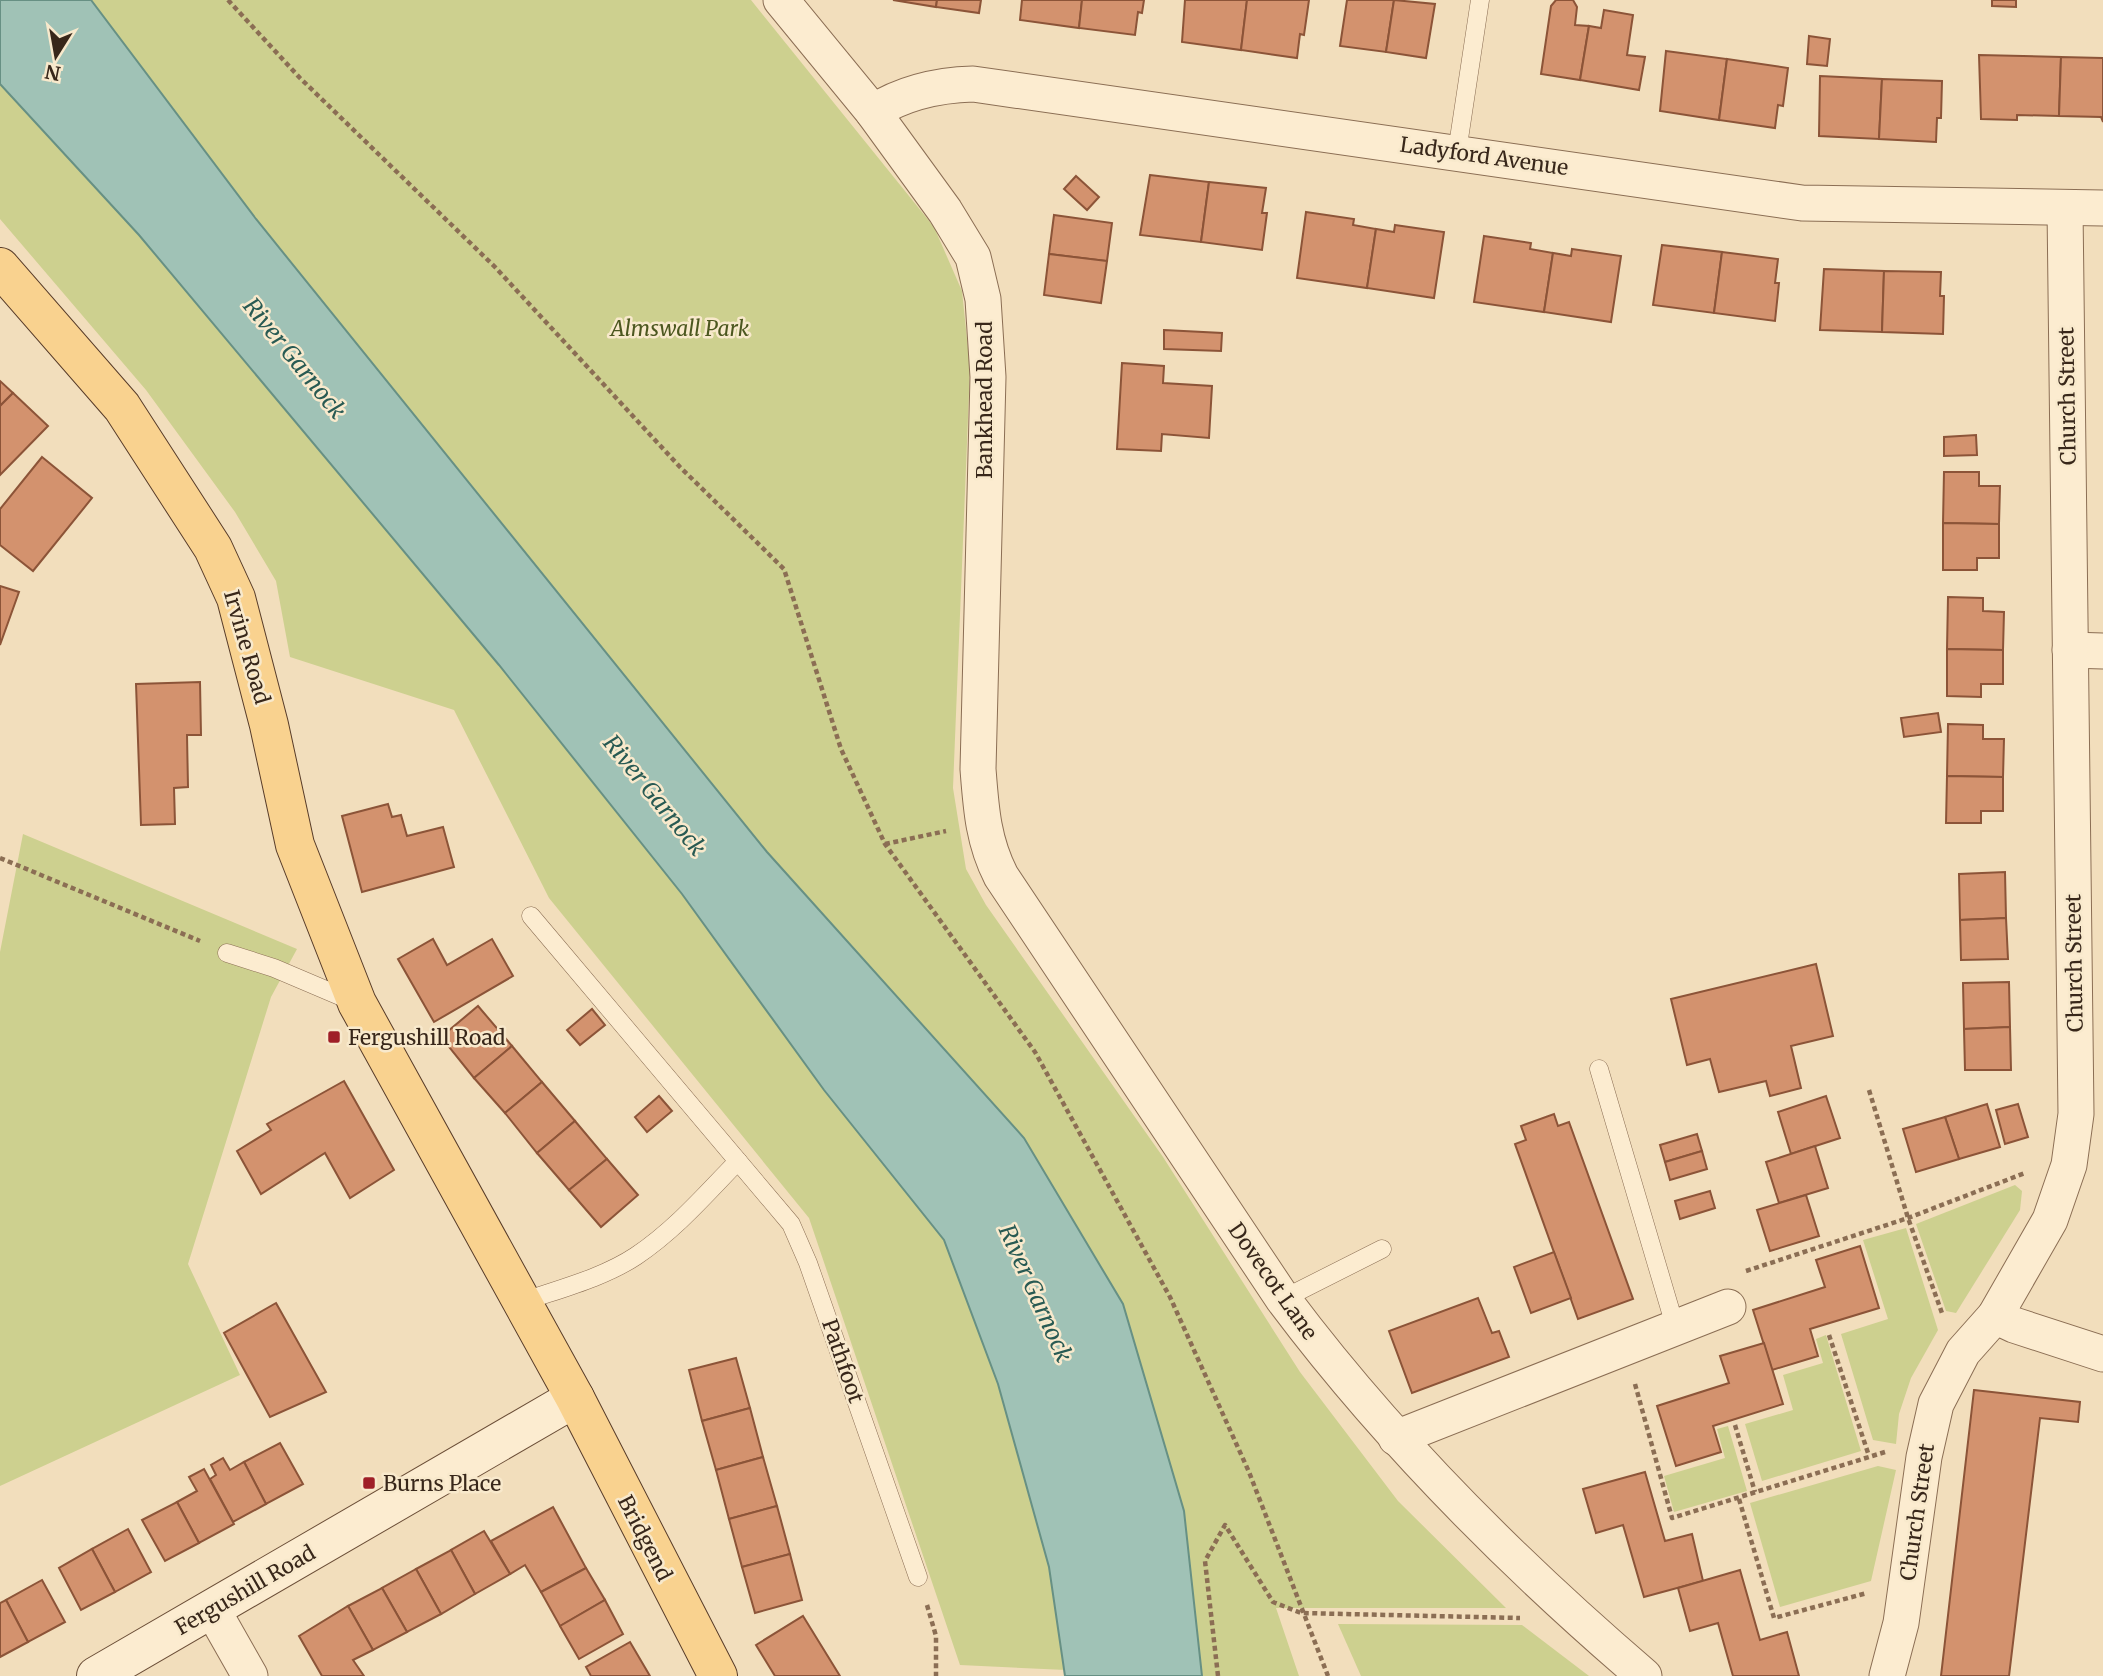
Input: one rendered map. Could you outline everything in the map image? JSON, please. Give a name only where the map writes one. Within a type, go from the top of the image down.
[{"type":"main road","name":"Irvine Road","points":[[0,267],[122,407],[213,548],[236,598],[269,725],[295,845],[357,1003]]},
{"type":"main road","points":[[357,1003],[575,1398]]},
{"type":"main road","name":"Fergushill Road","points":[[96,1676],[575,1398]]},
{"type":"main road","name":"Bridgend","points":[[575,1398],[718,1676]]},
{"type":"street","name":"Bankhead Road","points":[[781,0],[873,112],[945,211],[973,257],[984,299],[988,377],[978,769],[982,824]]},
{"type":"street","name":"Ladyford Avenue","points":[[873,112],[891,100],[930,89],[973,84],[1802,202],[2103,208]]},
{"type":"street","name":"Church Street","points":[[1887,1676],[1901,1623],[1924,1457],[1936,1404],[1966,1347],[1995,1316],[2050,1220],[2069,1165],[2076,1114],[2086,650],[2065,208]]},
{"type":"street","name":"Dovecot Lane","points":[[982,824],[988,851],[1001,876],[1283,1299],[1332,1364],[1396,1438],[1578,1619],[1644,1676]]},
{"type":"street","points":[[1396,1438],[1728,1307]]},
{"type":"street","points":[[1995,1316],[2014,1325],[2103,1354]]},
{"type":"street","points":[[212,1609],[250,1676]]},
{"type":"lane","points":[[1457,152],[1480,0]]},
{"type":"lane","name":"Pathfoot","points":[[531,916],[791,1224],[808,1263],[918,1577]]},
{"type":"lane","points":[[227,953],[274,968],[357,1003]]},
{"type":"lane","points":[[1600,1069],[1675,1326]]},
{"type":"lane","points":[[522,1302],[601,1273],[635,1257],[678,1223],[738,1161]]},
{"type":"lane","points":[[1283,1299],[1382,1249]]},
{"type":"path","points":[[228,0],[300,78],[495,267],[680,467],[784,569],[841,748],[885,844],[1035,1052],[1170,1297],[1249,1472],[1301,1613],[1328,1676]]},
{"type":"path","points":[[885,844],[982,824]]},
{"type":"path","points":[[0,858],[227,953]]},
{"type":"path","points":[[1869,1090],[1908,1218],[1949,1330],[1966,1347]]},
{"type":"path","points":[[1728,1307],[1730,1276],[1908,1218],[2050,1163],[2069,1165]]},
{"type":"path","points":[[1829,1335],[1869,1456]]},
{"type":"path","points":[[1625,1349],[1672,1518],[1869,1456],[1892,1451],[1924,1457]]},
{"type":"path","points":[[1735,1425],[1755,1492]]},
{"type":"path","points":[[1739,1499],[1774,1618],[1907,1582]]},
{"type":"path","points":[[1218,1676],[1205,1562],[1225,1525],[1273,1602],[1301,1613],[1578,1619]]},
{"type":"path","points":[[918,1577],[936,1636],[936,1676]]},
{"type":"green space","name":"Almswall Park","points":[[91,0],[751,0],[934,227],[962,291],[970,368],[953,788],[966,869],[986,905],[1163,1157],[1300,1372],[1398,1501],[1506,1608],[1276,1608],[1299,1676],[1202,1676],[1184,1511],[1123,1304],[1024,1138],[767,852],[256,219]]},
{"type":"green space","points":[[0,84],[139,235],[499,665],[682,894],[824,1090],[944,1240],[998,1384],[1049,1567],[1066,1670],[960,1665],[809,1218],[549,898],[454,710],[290,657],[276,581],[235,512],[146,390],[0,219]]},
{"type":"green space","points":[[23,834],[297,949],[271,997],[188,1264],[240,1375],[0,1486],[0,952]]},
{"type":"green space","points":[[2015,1185],[2022,1191],[2020,1210],[1956,1313],[1946,1311],[1916,1224]]},
{"type":"green space","points":[[1906,1228],[1938,1330],[1911,1378],[1899,1414],[1896,1444],[1873,1440],[1841,1334],[1888,1319],[1863,1240]]},
{"type":"green space","points":[[1826,1335],[1861,1451],[1762,1481],[1745,1424],[1793,1410],[1783,1375],[1823,1363],[1816,1339]]},
{"type":"green space","points":[[1728,1426],[1747,1491],[1674,1512],[1664,1476],[1725,1458],[1717,1429]]},
{"type":"green space","points":[[1878,1466],[1896,1470],[1871,1581],[1780,1607],[1750,1503]]},
{"type":"green space","points":[[1338,1624],[1522,1625],[1589,1676],[1361,1676]]},
{"type":"water","name":"River Garnock","points":[[0,0],[91,0],[256,219],[767,852],[1024,1138],[1123,1304],[1184,1511],[1202,1676],[1065,1676],[1049,1567],[998,1384],[944,1240],[824,1090],[682,894],[499,665],[139,235],[0,84]]},
{"type":"building","points":[[893,0],[937,0],[936,7]]},
{"type":"building","points":[[937,0],[981,0],[979,13],[936,7]]},
{"type":"building","points":[[1022,0],[1082,0],[1079,28],[1020,20]]},
{"type":"building","points":[[1082,0],[1144,0],[1142,13],[1138,12],[1135,35],[1079,28]]},
{"type":"building","points":[[1185,0],[1247,0],[1241,50],[1182,42]]},
{"type":"building","points":[[1247,0],[1309,0],[1304,35],[1300,34],[1297,58],[1241,50]]},
{"type":"building","points":[[1347,0],[1394,0],[1386,52],[1340,46]]},
{"type":"building","points":[[1394,0],[1435,4],[1426,58],[1386,52]]},
{"type":"building","points":[[1556,0],[1573,0],[1577,7],[1575,25],[1589,26],[1580,80],[1541,74],[1551,6]]},
{"type":"building","points":[[1992,0],[2016,0],[2016,7],[1992,6]]},
{"type":"building","points":[[1604,10],[1633,15],[1627,55],[1645,57],[1639,90],[1580,80],[1589,26],[1601,28]]},
{"type":"building","points":[[1809,36],[1830,39],[1827,66],[1807,64]]},
{"type":"building","points":[[1666,51],[1727,59],[1719,120],[1660,111]]},
{"type":"building","points":[[1979,55],[2061,57],[2059,116],[2017,115],[2017,120],[1981,119]]},
{"type":"building","points":[[2061,57],[2103,58],[2103,122],[2101,117],[2059,116]]},
{"type":"building","points":[[1727,59],[1788,68],[1783,106],[1778,105],[1775,128],[1719,120]]},
{"type":"building","points":[[1820,76],[1882,79],[1879,139],[1819,136]]},
{"type":"building","points":[[1882,79],[1942,81],[1941,118],[1937,118],[1936,142],[1879,139]]},
{"type":"building","points":[[1150,175],[1209,182],[1201,242],[1140,235]]},
{"type":"building","points":[[1076,176],[1099,197],[1087,210],[1064,189]]},
{"type":"building","points":[[1209,182],[1266,188],[1262,213],[1267,213],[1262,250],[1201,242]]},
{"type":"building","points":[[1306,212],[1354,219],[1353,225],[1376,229],[1367,288],[1297,278]]},
{"type":"building","points":[[1054,215],[1112,223],[1107,261],[1049,254]]},
{"type":"building","points":[[1395,225],[1444,232],[1434,298],[1367,288],[1376,229],[1394,232]]},
{"type":"building","points":[[1484,236],[1531,243],[1530,249],[1553,253],[1544,312],[1474,302]]},
{"type":"building","points":[[1662,245],[1722,252],[1714,313],[1653,305]]},
{"type":"building","points":[[1572,249],[1621,256],[1611,322],[1544,312],[1553,253],[1571,256]]},
{"type":"building","points":[[1722,252],[1778,259],[1775,283],[1779,283],[1775,321],[1714,313]]},
{"type":"building","points":[[1049,254],[1107,261],[1101,303],[1044,295]]},
{"type":"building","points":[[1824,269],[1884,271],[1882,332],[1820,330]]},
{"type":"building","points":[[1884,271],[1941,272],[1940,296],[1944,296],[1943,334],[1882,332]]},
{"type":"building","points":[[1164,330],[1222,333],[1221,351],[1164,349]]},
{"type":"building","points":[[1122,363],[1164,366],[1163,383],[1212,386],[1209,438],[1162,434],[1161,451],[1117,449]]},
{"type":"building","points":[[0,381],[13,393],[0,406]]},
{"type":"building","points":[[13,393],[48,426],[0,475],[0,406]]},
{"type":"building","points":[[1976,435],[1977,455],[1944,456],[1944,437]]},
{"type":"building","points":[[42,457],[92,498],[33,571],[0,545],[0,509]]},
{"type":"building","points":[[1944,472],[1979,472],[1979,486],[2000,486],[1999,524],[1943,523]]},
{"type":"building","points":[[1943,523],[1999,524],[1999,558],[1977,558],[1977,570],[1943,570]]},
{"type":"building","points":[[0,586],[19,592],[0,645]]},
{"type":"building","points":[[1948,597],[1983,598],[1983,611],[2004,612],[2003,650],[1947,649]]},
{"type":"building","points":[[1947,649],[2003,650],[2003,684],[1981,684],[1981,697],[1947,696]]},
{"type":"building","points":[[200,682],[201,735],[187,735],[188,787],[174,788],[175,824],[141,825],[136,684]]},
{"type":"building","points":[[1938,713],[1941,732],[1904,737],[1901,718]]},
{"type":"building","points":[[1948,724],[1983,725],[1983,739],[2004,739],[2003,777],[1947,776]]},
{"type":"building","points":[[1947,776],[2003,777],[2003,811],[1981,811],[1981,823],[1946,823]]},
{"type":"building","points":[[388,804],[392,817],[401,815],[407,836],[443,827],[454,867],[362,892],[342,816]]},
{"type":"building","points":[[2005,872],[2006,918],[1960,920],[1959,874]]},
{"type":"building","points":[[2006,918],[2008,959],[1961,960],[1960,920]]},
{"type":"building","points":[[433,939],[447,965],[492,939],[513,976],[434,1022],[398,959]]},
{"type":"building","points":[[1816,964],[1833,1036],[1791,1046],[1801,1088],[1770,1096],[1766,1081],[1719,1092],[1710,1059],[1687,1065],[1671,999]]},
{"type":"building","points":[[2009,982],[2010,1027],[1964,1029],[1963,983]]},
{"type":"building","points":[[478,1006],[512,1046],[474,1078],[441,1037]]},
{"type":"building","points":[[592,1009],[605,1025],[580,1045],[567,1030]]},
{"type":"building","points":[[2010,1027],[2011,1070],[1965,1070],[1964,1029]]},
{"type":"building","points":[[512,1046],[542,1082],[505,1113],[474,1078]]},
{"type":"building","points":[[344,1081],[394,1170],[350,1198],[325,1153],[261,1194],[237,1151],[271,1130],[267,1124]]},
{"type":"building","points":[[542,1082],[575,1121],[537,1153],[505,1113]]},
{"type":"building","points":[[659,1096],[672,1111],[647,1132],[635,1117]]},
{"type":"building","points":[[1826,1096],[1840,1138],[1791,1154],[1778,1112]]},
{"type":"building","points":[[1987,1104],[2000,1147],[1959,1159],[1945,1117]]},
{"type":"building","points":[[2018,1104],[2028,1137],[2005,1144],[1996,1110]]},
{"type":"building","points":[[1554,1114],[1558,1126],[1569,1122],[1633,1299],[1578,1319],[1515,1144],[1526,1140],[1521,1126]]},
{"type":"building","points":[[1945,1117],[1959,1159],[1916,1172],[1903,1129]]},
{"type":"building","points":[[575,1121],[607,1159],[569,1190],[537,1153]]},
{"type":"building","points":[[1697,1134],[1702,1151],[1665,1162],[1660,1145]]},
{"type":"building","points":[[1815,1146],[1828,1188],[1779,1203],[1766,1162]]},
{"type":"building","points":[[1702,1151],[1707,1169],[1670,1180],[1665,1162]]},
{"type":"building","points":[[607,1159],[638,1195],[601,1227],[569,1190]]},
{"type":"building","points":[[1710,1191],[1715,1208],[1680,1219],[1675,1201]]},
{"type":"building","points":[[1806,1195],[1819,1236],[1770,1251],[1757,1210]]},
{"type":"building","points":[[1860,1246],[1879,1308],[1810,1329],[1818,1356],[1772,1370],[1753,1310],[1825,1287],[1816,1260]]},
{"type":"building","points":[[1554,1252],[1571,1298],[1531,1313],[1514,1267]]},
{"type":"building","points":[[1478,1298],[1492,1333],[1499,1331],[1509,1357],[1412,1393],[1389,1331]]},
{"type":"building","points":[[276,1303],[326,1392],[270,1417],[224,1333]]},
{"type":"building","points":[[1764,1343],[1783,1404],[1713,1426],[1721,1452],[1676,1466],[1657,1406],[1729,1383],[1720,1356]]},
{"type":"building","points":[[736,1358],[750,1408],[702,1421],[689,1370]]},
{"type":"building","points":[[1974,1390],[2080,1402],[2078,1422],[2040,1418],[2009,1676],[1941,1676]]},
{"type":"building","points":[[750,1408],[763,1457],[716,1470],[702,1421]]},
{"type":"building","points":[[280,1443],[303,1484],[266,1504],[244,1462]]},
{"type":"building","points":[[763,1457],[777,1506],[729,1519],[716,1470]]},
{"type":"building","points":[[223,1458],[230,1470],[244,1462],[266,1504],[233,1522],[210,1479],[216,1475],[211,1465]]},
{"type":"building","points":[[204,1469],[234,1524],[199,1543],[177,1502],[197,1491],[189,1477]]},
{"type":"building","points":[[1645,1472],[1665,1541],[1692,1534],[1703,1581],[1644,1597],[1623,1525],[1596,1533],[1583,1489]]},
{"type":"building","points":[[177,1502],[199,1543],[165,1561],[142,1520]]},
{"type":"building","points":[[777,1506],[790,1554],[742,1567],[729,1519]]},
{"type":"building","points":[[553,1507],[586,1568],[541,1592],[525,1565],[510,1574],[491,1541]]},
{"type":"building","points":[[128,1529],[151,1572],[115,1592],[92,1549]]},
{"type":"building","points":[[484,1531],[510,1574],[475,1594],[451,1550]]},
{"type":"building","points":[[92,1549],[115,1592],[81,1610],[59,1568]]},
{"type":"building","points":[[451,1550],[475,1594],[441,1614],[416,1569]]},
{"type":"building","points":[[790,1554],[802,1600],[755,1613],[742,1567]]},
{"type":"building","points":[[586,1568],[605,1600],[560,1626],[541,1592]]},
{"type":"building","points":[[416,1569],[441,1614],[407,1632],[382,1588]]},
{"type":"building","points":[[1740,1570],[1760,1640],[1787,1632],[1799,1676],[1733,1676],[1718,1623],[1690,1631],[1678,1588]]},
{"type":"building","points":[[42,1580],[65,1622],[28,1642],[6,1600]]},
{"type":"building","points":[[382,1588],[407,1632],[373,1650],[348,1606]]},
{"type":"building","points":[[6,1600],[28,1642],[0,1657],[0,1603]]},
{"type":"building","points":[[605,1600],[623,1634],[579,1659],[560,1626]]},
{"type":"building","points":[[348,1606],[373,1650],[353,1660],[364,1676],[322,1676],[299,1636]]},
{"type":"building","points":[[803,1616],[840,1676],[775,1676],[756,1645]]},
{"type":"building","points":[[630,1642],[650,1676],[591,1676],[586,1667]]},
{"type":"place","name":"Fergushill Road","points":[[334,1037]]},
{"type":"place","name":"Burns Place","points":[[369,1483]]}]
